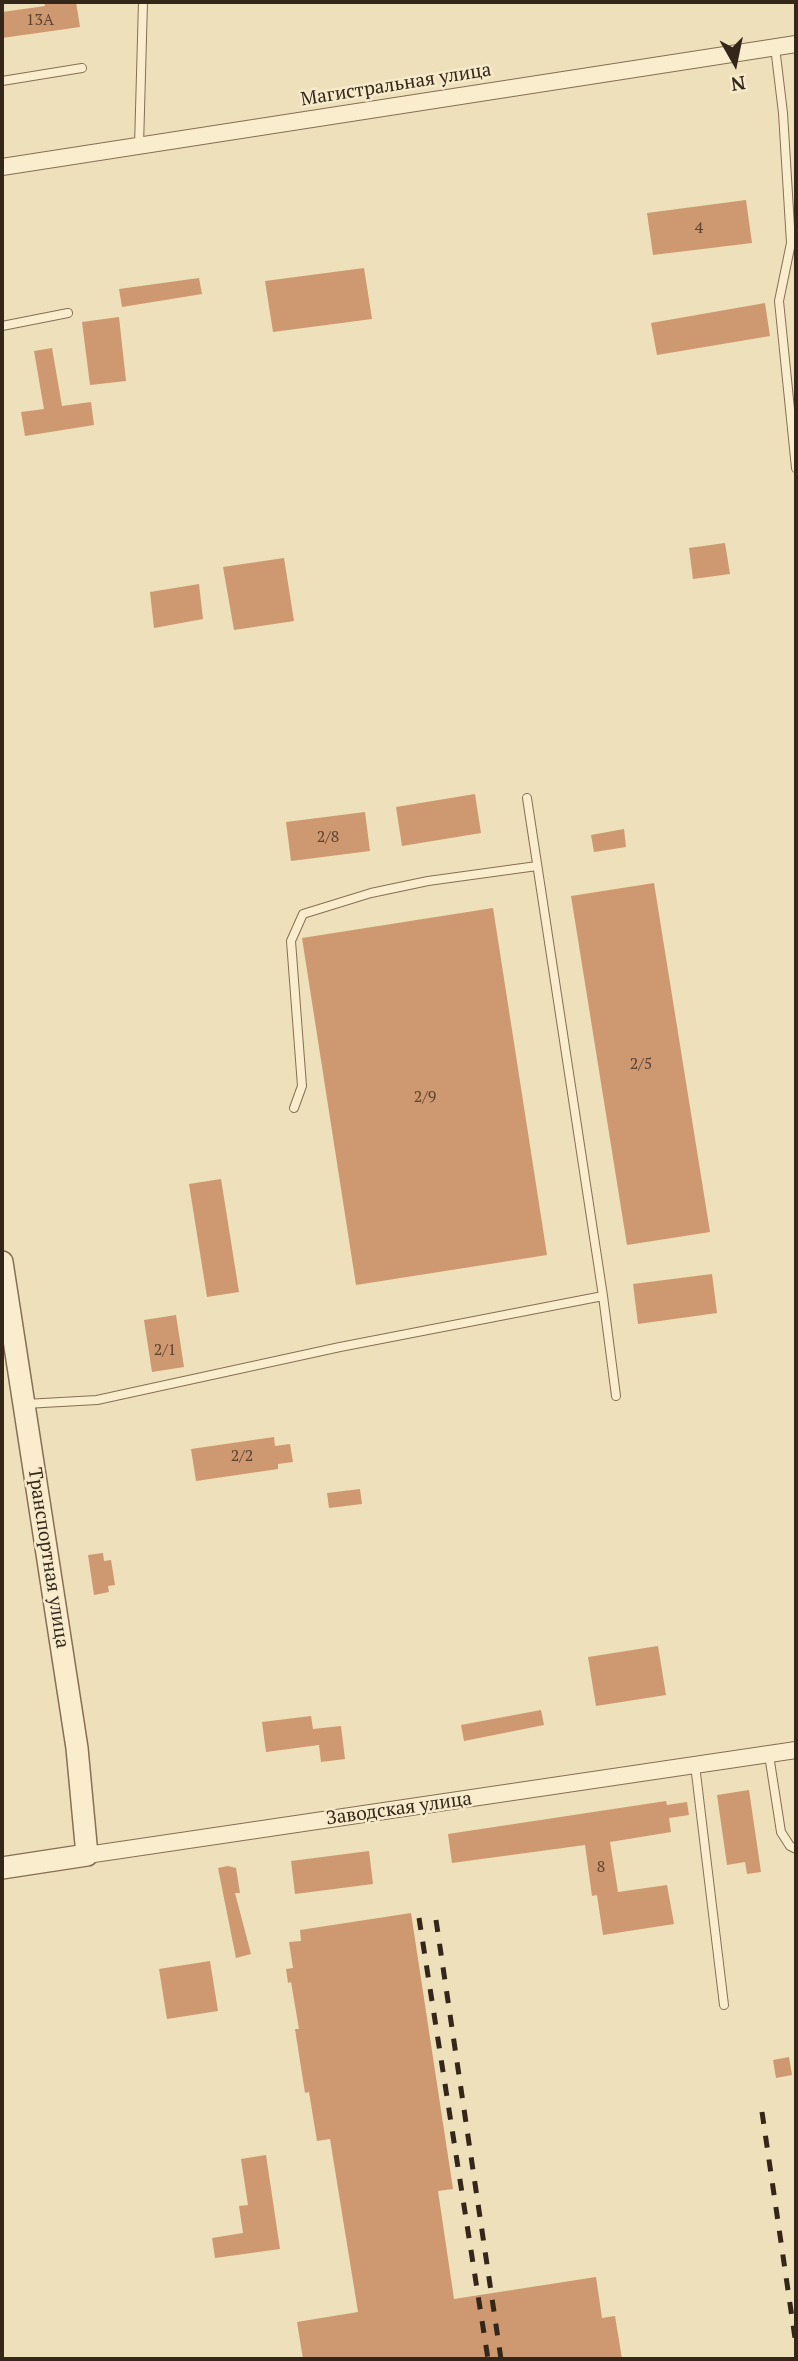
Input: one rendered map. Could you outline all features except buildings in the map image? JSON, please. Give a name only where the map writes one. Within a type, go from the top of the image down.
[{"type":"street","name":"Магистральная улица","points":[[2,167],[796,44]]},
{"type":"street","name":"Транспортная улица","points":[[2,1262],[77,1748],[87,1855]]},
{"type":"street","name":"Заводская улица","points":[[2,1868],[796,1750]]},
{"type":"lane","points":[[139,146],[143,2]]},
{"type":"lane","points":[[775,47],[793,243],[779,301],[796,468]]},
{"type":"lane","points":[[2,81],[82,68]]},
{"type":"lane","points":[[2,326],[68,313]]},
{"type":"lane","points":[[527,798],[616,1396]]},
{"type":"lane","points":[[294,1108],[302,1086],[291,942],[303,914],[405,886],[537,866]]},
{"type":"lane","points":[[25,1404],[97,1400],[340,1347],[603,1296]]},
{"type":"lane","points":[[769,1755],[780,1832],[790,1846],[796,1849]]},
{"type":"lane","points":[[695,1765],[724,2005]]},
{"type":"railway","points":[[419,1918],[488,2359]]},
{"type":"railway","points":[[436,1920],[501,2359]]},
{"type":"railway","points":[[762,2112],[796,2345]]}]
